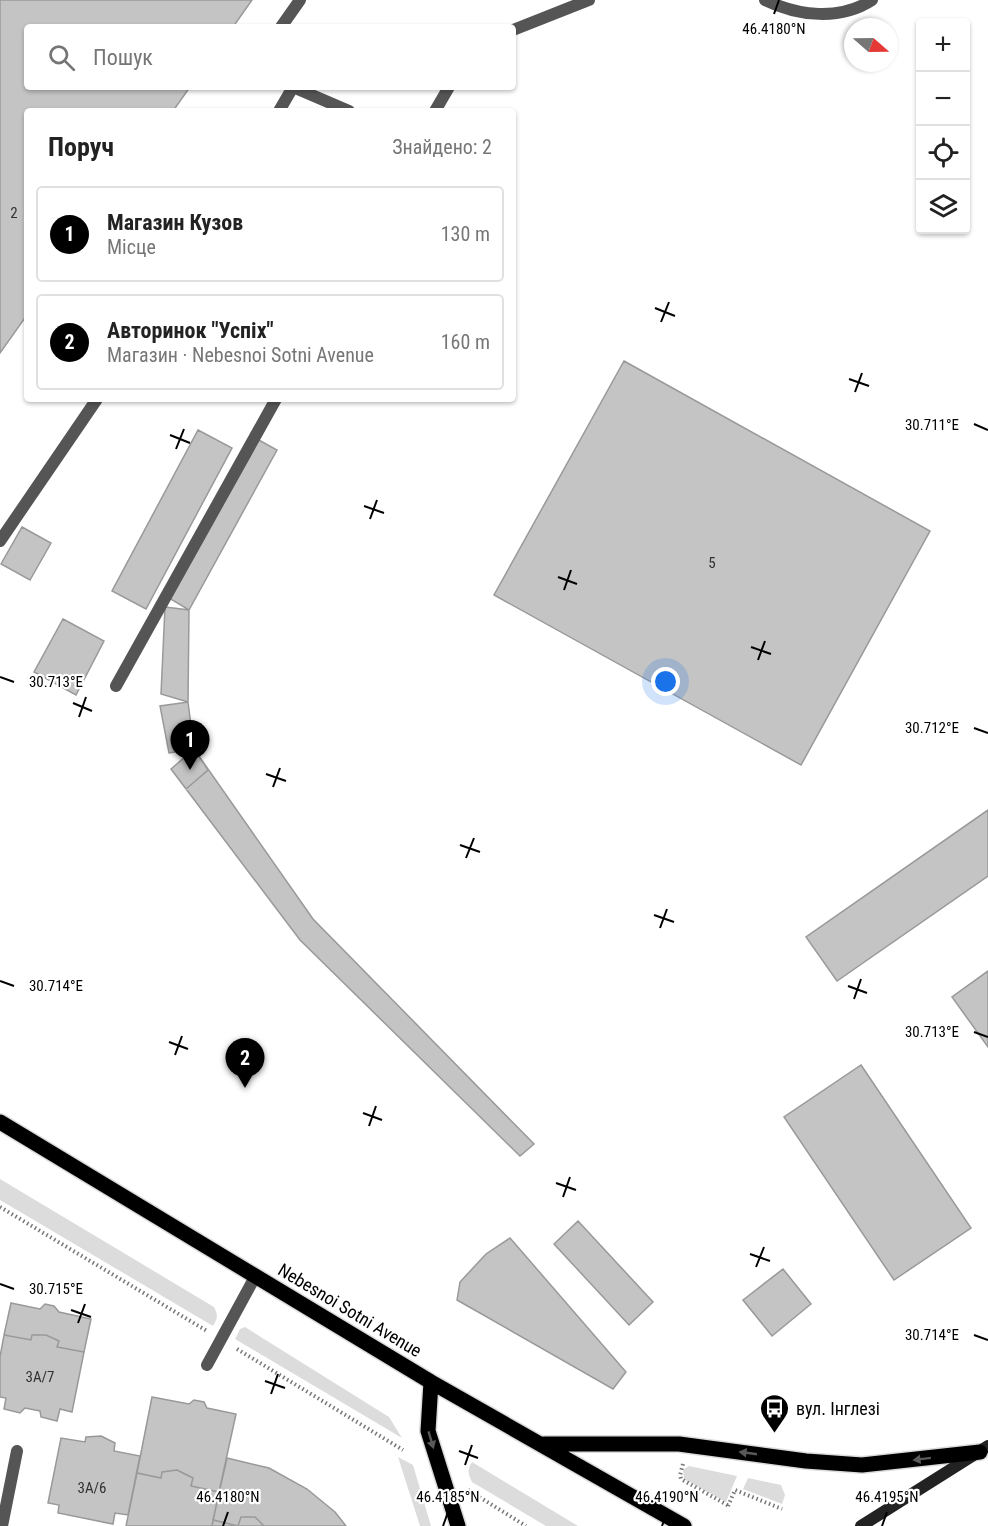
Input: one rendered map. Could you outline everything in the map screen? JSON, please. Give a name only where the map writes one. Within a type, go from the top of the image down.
[{"type":"main road","name":"Nebesnoi Sotni Avenue","points":[[0,1122],[431,1382],[684,1526]]},
{"type":"main road","points":[[431,1382],[428,1431],[458,1526]]},
{"type":"main road","points":[[541,1444],[679,1444],[806,1461],[862,1465],[984,1449]]},
{"type":"main road","points":[[861,1526],[984,1449]]},
{"type":"lane","points":[[283,24],[300,0]]},
{"type":"lane","points":[[516,29],[589,0]]},
{"type":"lane","points":[[765,0],[784,9],[812,15],[841,12],[872,0]]},
{"type":"lane","points":[[281,108],[291,90]]},
{"type":"lane","points":[[300,90],[342,108]]},
{"type":"lane","points":[[437,108],[447,90]]},
{"type":"lane","points":[[0,541],[95,402]]},
{"type":"lane","points":[[116,686],[274,402]]},
{"type":"lane","points":[[207,1365],[256,1275]]},
{"type":"lane","points":[[2,1526],[17,1451]]},
{"type":"path","points":[[0,1207],[403,1450]]},
{"type":"path","points":[[683,1464],[681,1479],[728,1506],[735,1490],[782,1509]]},
{"type":"path","points":[[466,1489],[526,1526]]},
{"type":"shaded area","points":[[0,1179],[214,1307],[217,1316],[213,1326],[0,1200]]},
{"type":"shaded area","points":[[245,1327],[389,1417],[402,1438],[235,1339],[240,1329]]},
{"type":"shaded area","points":[[398,1457],[413,1465],[431,1526],[420,1526]]},
{"type":"shaded area","points":[[472,1462],[578,1526],[546,1526],[472,1482],[469,1467]]},
{"type":"shaded area","points":[[689,1466],[737,1476],[726,1502],[684,1479],[683,1470]]},
{"type":"shaded area","points":[[748,1478],[781,1485],[785,1495],[782,1504],[743,1489]]},
{"type":"building","points":[[0,0],[252,0],[235,24],[24,24],[24,90],[188,90],[175,108],[24,108],[24,319],[0,353]]},
{"type":"building","points":[[624,361],[930,531],[801,765],[494,595]]},
{"type":"building","points":[[198,430],[232,448],[146,609],[112,591]]},
{"type":"building","points":[[257,439],[277,450],[189,610],[169,598]]},
{"type":"building","points":[[22,527],[51,543],[30,580],[1,564]]},
{"type":"building","points":[[165,607],[189,610],[188,702],[161,694]]},
{"type":"building","points":[[63,619],[104,641],[76,695],[34,672]]},
{"type":"building","points":[[188,702],[194,749],[169,753],[160,706]]},
{"type":"building","points":[[194,749],[313,919],[534,1144],[520,1156],[300,940],[171,769]]},
{"type":"building","points":[[194,749],[208,770],[186,789],[171,769]]},
{"type":"building","points":[[988,810],[988,876],[837,981],[806,937]]},
{"type":"building","points":[[988,971],[988,1047],[952,997]]},
{"type":"building","points":[[861,1065],[971,1228],[894,1280],[784,1117]]},
{"type":"building","points":[[578,1221],[653,1302],[629,1325],[554,1244]]},
{"type":"building","points":[[510,1238],[626,1372],[613,1389],[457,1300],[460,1282],[486,1254]]},
{"type":"building","points":[[783,1269],[811,1304],[772,1336],[743,1300]]},
{"type":"building","points":[[11,1303],[40,1309],[45,1304],[54,1306],[59,1312],[91,1319],[84,1352],[57,1347],[59,1341],[46,1335],[32,1335],[31,1340],[4,1335]]},
{"type":"building","points":[[4,1335],[31,1340],[32,1335],[46,1335],[59,1341],[57,1347],[84,1352],[72,1412],[60,1409],[57,1421],[41,1417],[40,1411],[25,1408],[20,1413],[4,1409],[6,1398],[0,1397],[0,1357]]},
{"type":"building","points":[[152,1397],[189,1404],[194,1400],[204,1402],[207,1408],[236,1414],[219,1492],[191,1486],[193,1478],[177,1470],[162,1472],[161,1478],[137,1473]]},
{"type":"building","points":[[101,1436],[115,1443],[114,1451],[140,1456],[128,1515],[115,1513],[113,1524],[58,1513],[59,1505],[48,1503],[61,1438],[85,1442],[86,1437]]},
{"type":"building","points":[[227,1458],[269,1468],[307,1489],[335,1512],[346,1526],[264,1526],[255,1517],[241,1517],[238,1526],[213,1520]]},
{"type":"building","points":[[177,1470],[193,1478],[191,1486],[219,1492],[212,1526],[126,1526],[137,1473],[161,1478],[162,1472]]},
{"type":"building","points":[[241,1517],[255,1517],[264,1526],[238,1526]]},
{"type":"building","points":[[213,1520],[238,1526],[212,1526]]},
{"type":"place","name":"Магазин Кузов","points":[[190,770]]},
{"type":"place","name":"Авторинок \"Успіх\"","points":[[245,1088]]},
{"type":"place","name":"вул. Інглезі","points":[[775,1434]]}]
